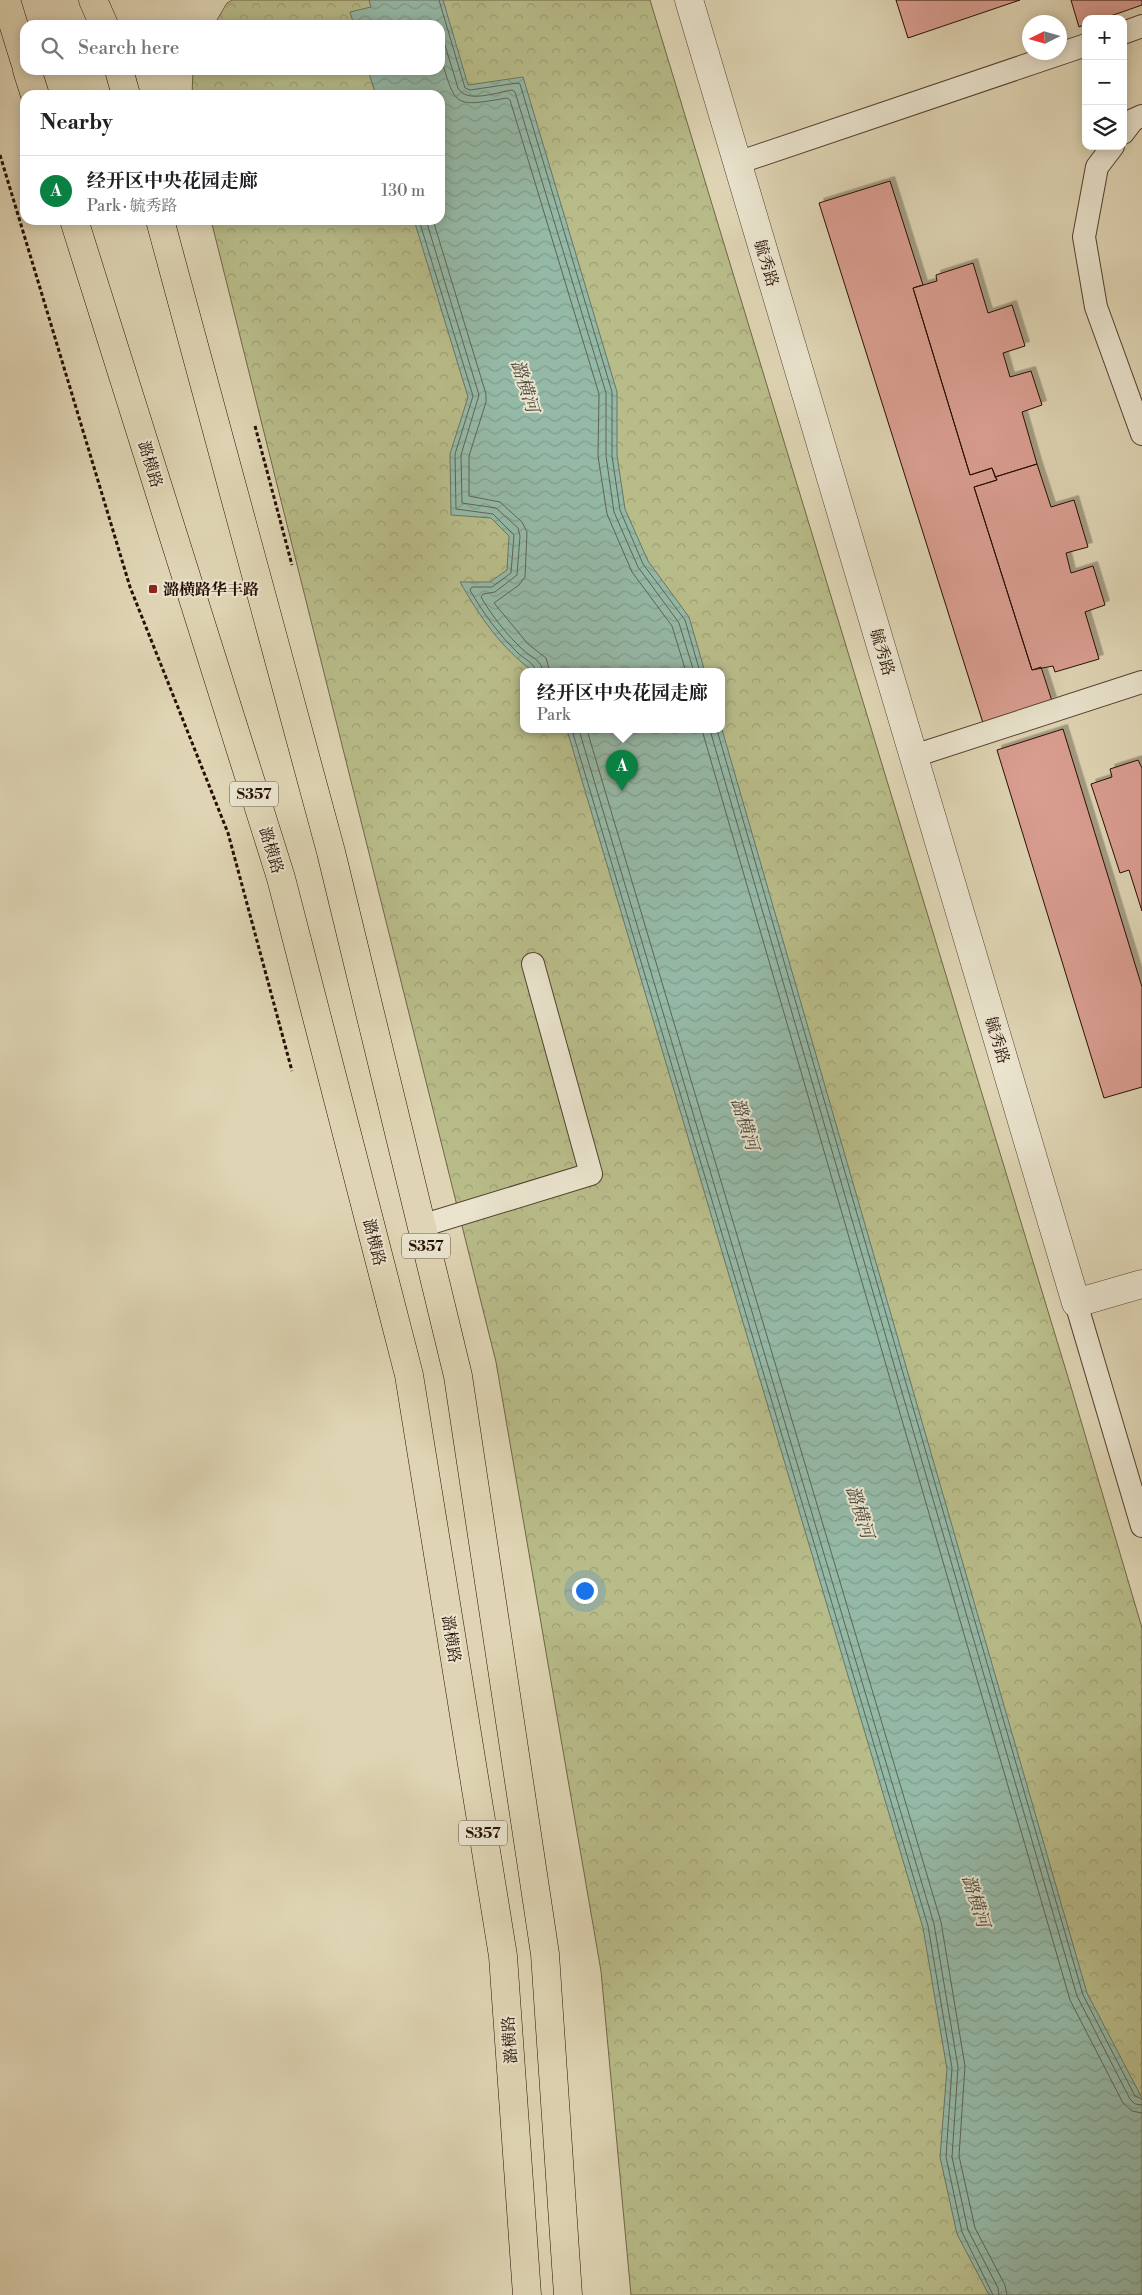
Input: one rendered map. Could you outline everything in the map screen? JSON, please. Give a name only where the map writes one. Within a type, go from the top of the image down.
[{"type":"main road","points":[[6,0],[20,46]]},
{"type":"main road","points":[[93,0],[102,20]]},
{"type":"main road","points":[[29,75],[34,90]]},
{"type":"main road","points":[[121,75],[125,90]]},
{"type":"main road","name":"潞横路","points":[[76,225],[281,878],[409,1375],[503,1956],[527,2295]]},
{"type":"main road","name":"S357","points":[[161,225],[331,852],[458,1376],[545,1954],[568,2295]]},
{"type":"street","name":"毓秀路","points":[[688,0],[1076,1304]]},
{"type":"street","points":[[1076,1304],[1142,1284]]},
{"type":"lane","points":[[1127,32],[1142,26]]},
{"type":"lane","points":[[737,163],[1082,46]]},
{"type":"lane","points":[[1127,128],[1133,120],[1142,116]]},
{"type":"lane","points":[[1110,150],[1097,167],[1084,237],[1096,307],[1142,434]]},
{"type":"lane","points":[[914,756],[1142,682]]},
{"type":"lane","points":[[422,1226],[591,1174],[533,964]]},
{"type":"lane","points":[[1076,1304],[1142,1526]]},
{"type":"path","points":[[0,155],[20,221]]},
{"type":"path","points":[[21,225],[130,587],[228,833],[292,1072]]},
{"type":"green space","points":[[232,0],[650,0],[1071,1387],[1142,1628],[1142,2295],[631,2295],[601,1971],[496,1362],[212,225],[445,225],[445,90],[192,90],[193,75],[445,75],[445,20],[217,20],[227,3]]},
{"type":"water","name":"潞横河","points":[[369,0],[443,0],[468,85],[523,77],[617,392],[617,455],[625,509],[648,561],[689,617],[704,668],[529,668],[511,653],[492,631],[460,582],[490,582],[507,570],[509,536],[491,518],[451,515],[450,454],[468,397],[416,225],[445,225],[445,90],[374,90],[370,75],[445,75],[445,20],[352,20],[350,12],[371,7]]},
{"type":"water","name":"潞横河","points":[[568,733],[723,733],[1087,1993],[1142,2098],[1142,2295],[989,2295],[957,2234],[940,2157],[947,2069],[923,1928]]},
{"type":"building","points":[[896,0],[1020,0],[908,38]]},
{"type":"building","points":[[1071,0],[1142,0],[1142,5],[1113,15],[1082,15],[1082,26],[1079,27]]},
{"type":"building","points":[[890,181],[923,285],[913,288],[970,475],[992,468],[997,480],[974,487],[1032,670],[1041,667],[1052,701],[983,723],[819,203]]},
{"type":"building","points":[[973,263],[988,313],[1012,305],[1025,346],[1003,353],[1010,377],[1031,371],[1042,405],[1022,412],[1037,464],[995,477],[992,468],[970,475],[913,288],[937,281],[936,275]]},
{"type":"building","points":[[1037,464],[1051,507],[1074,500],[1088,547],[1066,553],[1071,573],[1093,566],[1105,605],[1085,612],[1099,659],[1055,672],[1053,666],[1032,670],[974,487],[997,480],[995,477]]},
{"type":"building","points":[[1063,729],[1142,987],[1142,1087],[1104,1098],[997,750]]},
{"type":"building","points":[[1138,760],[1142,768],[1142,911],[1129,870],[1120,873],[1091,784],[1112,777],[1110,769]]},
{"type":"place","name":"潞横路华丰路","points":[[153,589]]},
{"type":"place","name":"经开区中央花园走廊","points":[[622,791]]}]
